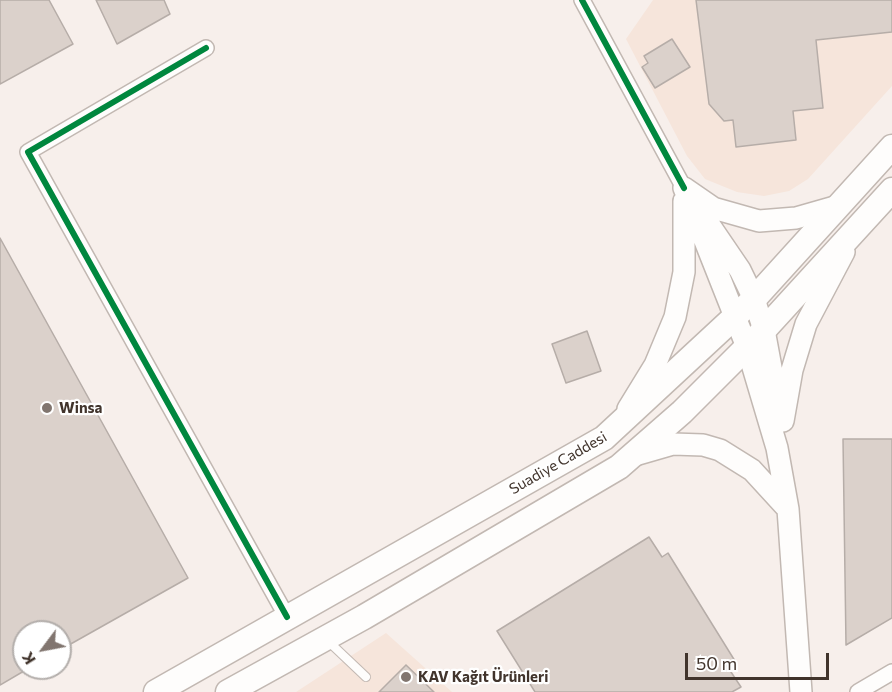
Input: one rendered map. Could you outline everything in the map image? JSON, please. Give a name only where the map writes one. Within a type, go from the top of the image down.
[{"type":"main road","name":"Suadiye Caddesi","points":[[156,692],[586,449],[613,431],[754,299],[892,147]]},
{"type":"main road","points":[[684,188],[713,208],[759,221],[796,218],[838,206]]},
{"type":"main road","points":[[684,188],[740,270],[754,299],[764,330],[772,373],[777,448]]},
{"type":"main road","points":[[684,188],[747,346],[777,448],[788,509],[801,692]]},
{"type":"main road","points":[[613,431],[655,365],[675,317],[684,272],[684,188]]},
{"type":"main road","points":[[228,692],[530,520],[635,455],[764,330],[892,190]]},
{"type":"main road","points":[[777,448],[792,370],[806,324],[859,226]]},
{"type":"main road","points":[[635,455],[673,444],[703,445],[720,450],[752,470],[788,509]]},
{"type":"street","points":[[582,0],[684,188]]},
{"type":"street","points":[[206,48],[28,152],[287,617]]},
{"type":"street","points":[[858,692],[892,672]]},
{"type":"lane","points":[[326,638],[366,677]]},
{"type":"shaded area","points":[[653,0],[892,0],[892,86],[808,179],[789,191],[764,196],[737,192],[705,179],[687,156],[626,39]]},
{"type":"shaded area","name":"KAV Kağıt Ürünleri","points":[[386,633],[452,692],[296,692]]},
{"type":"building","points":[[0,0],[49,0],[73,44],[0,84]]},
{"type":"building","points":[[96,0],[164,0],[170,14],[117,44]]},
{"type":"building","points":[[696,0],[892,0],[892,32],[816,40],[823,108],[793,111],[796,140],[736,147],[733,120],[724,121],[709,104]]},
{"type":"building","points":[[672,39],[690,67],[655,88],[642,67],[648,63],[644,56]]},
{"type":"building","name":"Winsa","points":[[0,238],[188,578],[72,643],[72,620],[12,620],[12,678],[0,685]]},
{"type":"building","points":[[587,331],[601,371],[566,383],[552,344]]},
{"type":"building","points":[[843,439],[892,439],[892,618],[846,645]]},
{"type":"building","points":[[649,537],[662,557],[668,553],[735,661],[727,666],[741,687],[732,692],[535,692],[497,631]]},
{"type":"building","name":"KAV Kağıt Ürünleri","points":[[406,665],[434,692],[379,692]]},
{"type":"cycle path","points":[[582,0],[684,188]]},
{"type":"cycle path","points":[[206,48],[28,152],[287,617]]},
{"type":"place","name":"Winsa","points":[[47,408]]},
{"type":"place","name":"KAV Kağıt Ürünleri","points":[[406,677]]}]
